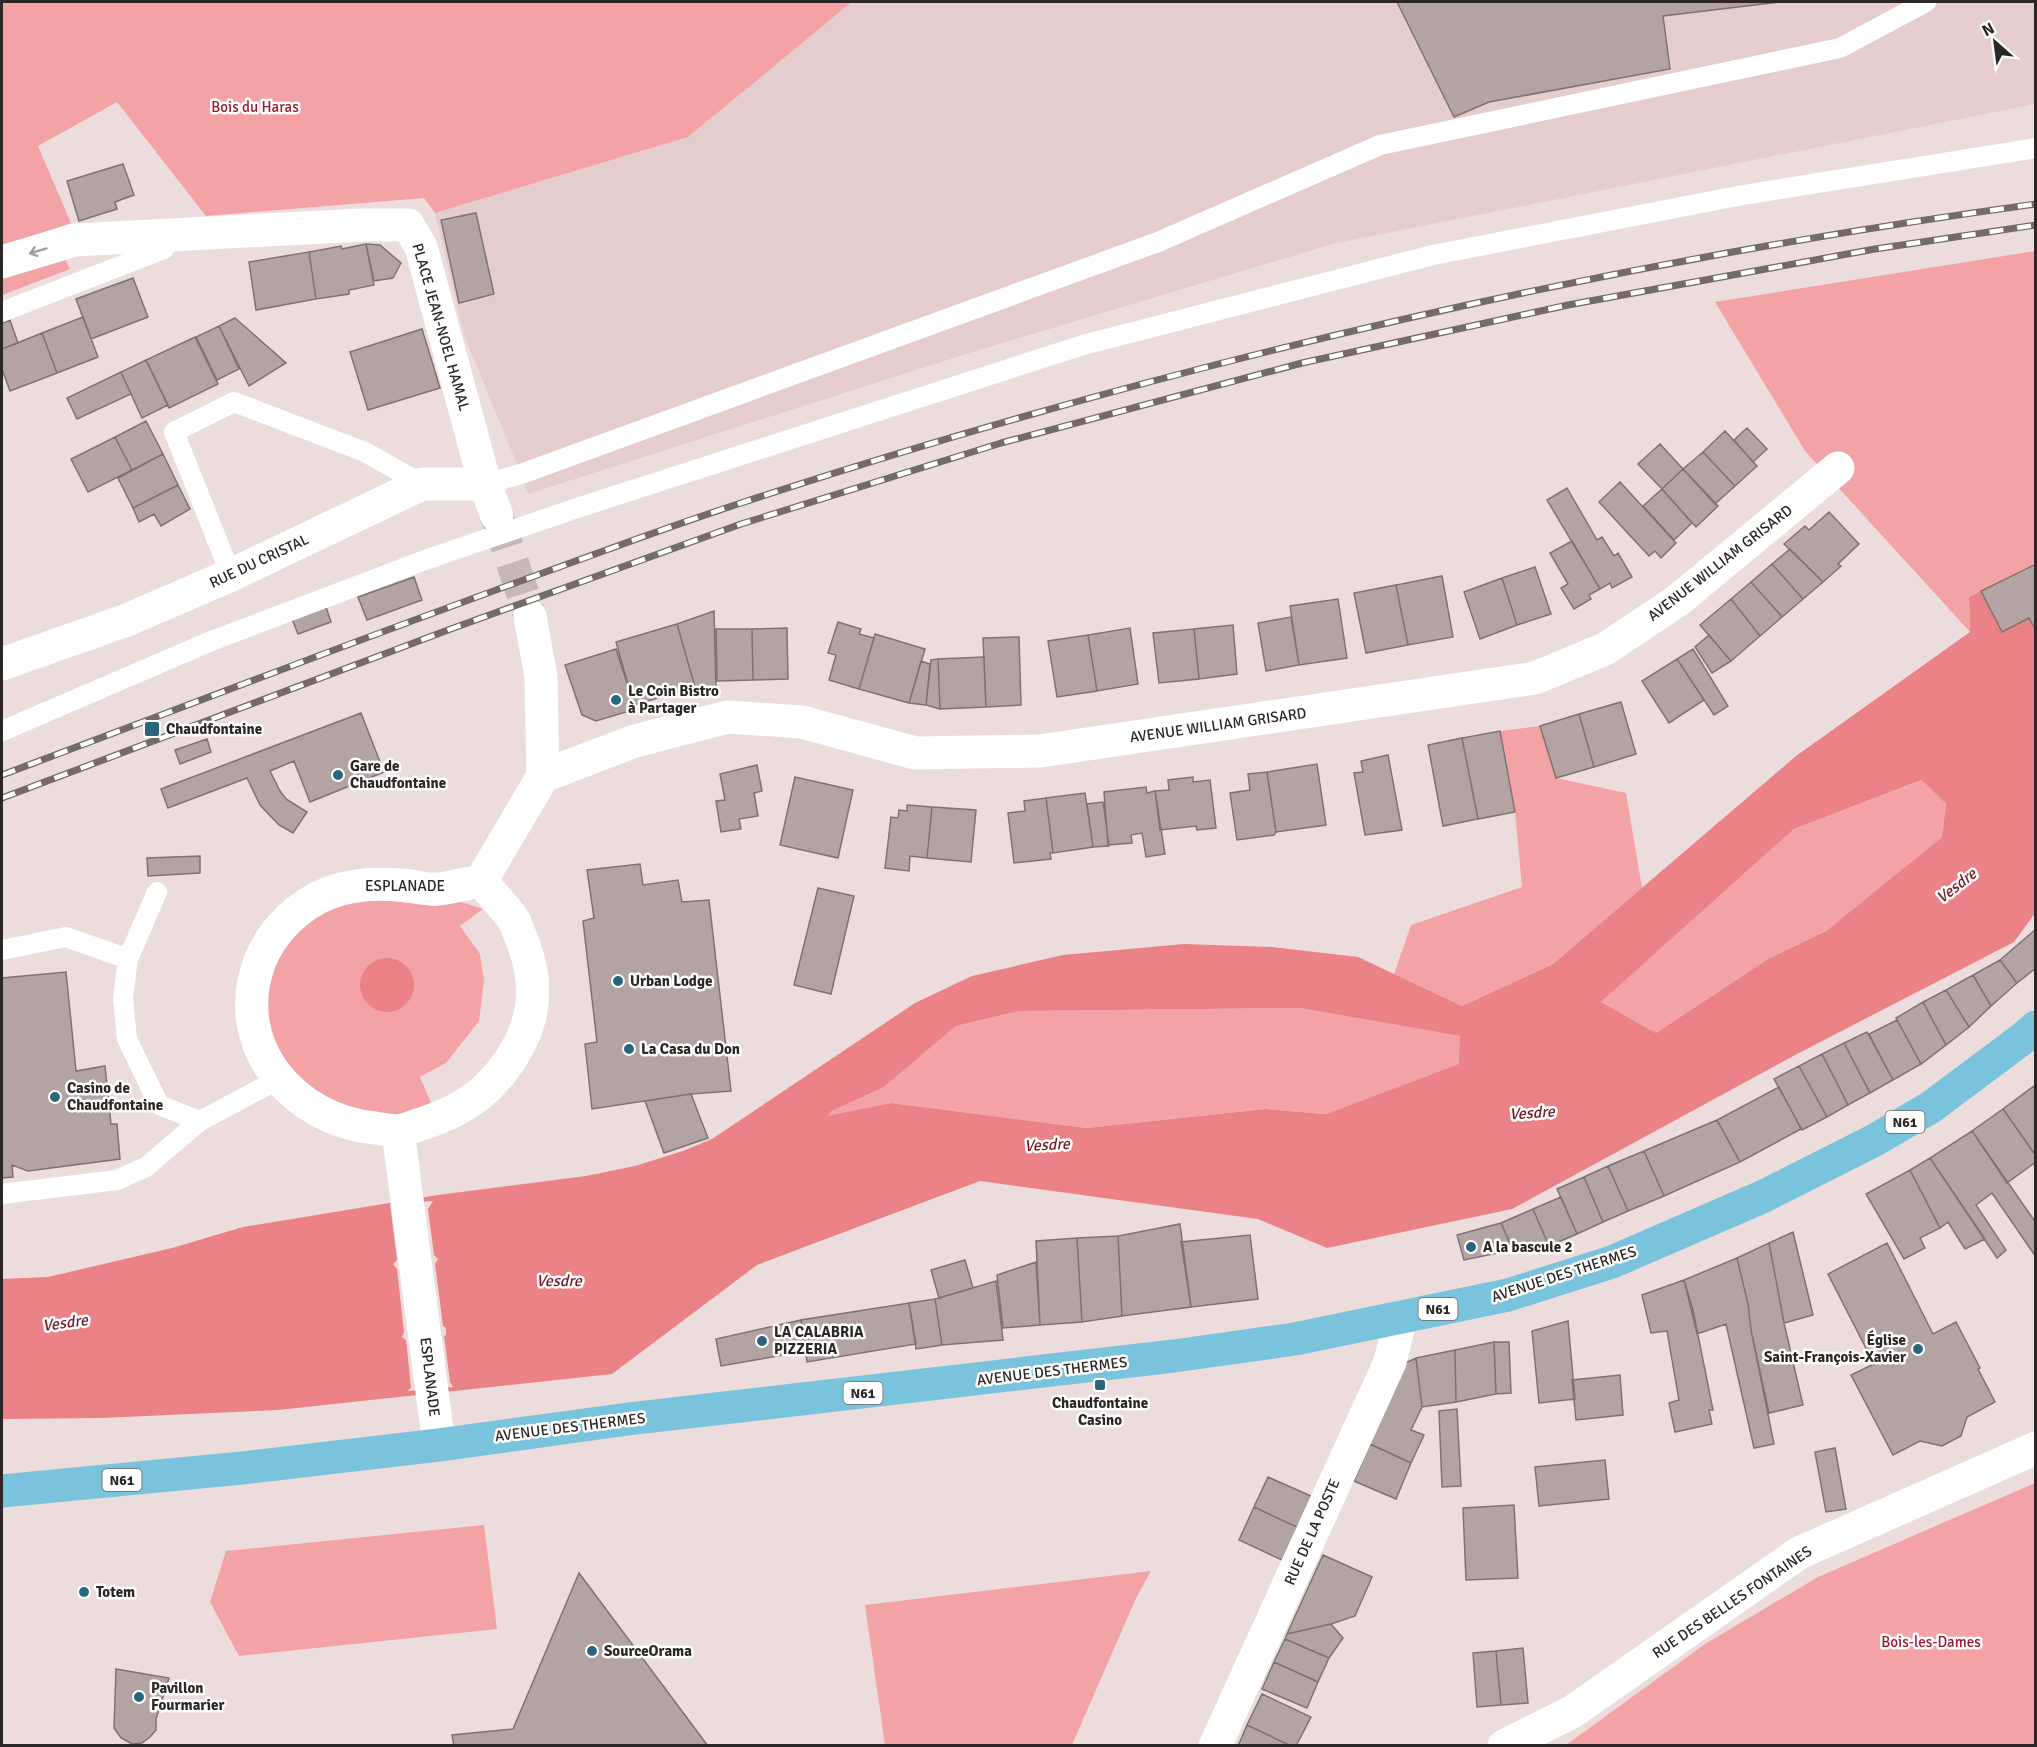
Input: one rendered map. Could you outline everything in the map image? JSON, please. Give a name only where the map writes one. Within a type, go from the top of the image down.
[{"type":"main road","name":"AVENUE DES THERMES","points":[[2,1491],[242,1468],[439,1445],[628,1419],[1174,1356],[1295,1339],[1508,1295],[1602,1265],[1762,1197],[1875,1140],[1931,1107],[2036,1027]]},
{"type":"street","name":"PLACE JEAN-NOEL HAMAL","points":[[172,235],[362,225],[408,225],[421,246],[485,484]]},
{"type":"street","points":[[2,262],[75,240],[172,235]]},
{"type":"street","name":"AVENUE WILLIAM GRISARD","points":[[543,776],[635,741],[728,717],[802,722],[915,753],[1040,751],[1535,678],[1605,649],[1677,601],[1838,468]]},
{"type":"street","name":"RUE DU CRISTAL","points":[[2,664],[127,620],[231,575],[422,484],[485,484]]},
{"type":"street","points":[[485,484],[498,516]]},
{"type":"street","points":[[481,880],[543,776],[541,677],[530,616]]},
{"type":"street","name":"ESPLANADE","points":[[481,880],[513,920],[529,959],[534,996],[526,1031],[507,1067],[482,1094],[443,1117],[398,1131],[353,1126],[316,1111],[292,1094],[264,1057],[252,1009],[254,978],[265,948],[281,926],[300,908],[329,893],[369,884],[435,890],[481,880]]},
{"type":"street","name":"ESPLANADE","points":[[398,1131],[439,1445]]},
{"type":"street","name":"RUE DE LA POSTE","points":[[1215,1746],[1390,1362],[1401,1317]]},
{"type":"street","name":"RUE DES BELLES FONTAINES","points":[[1504,1746],[1572,1712],[1799,1553],[2036,1448]]},
{"type":"lane","points":[[485,484],[521,474],[1158,242],[1380,145],[1840,48],[1926,2]]},
{"type":"lane","points":[[2,731],[209,642],[425,560],[574,509],[1083,345],[1433,255],[1743,195],[2036,148]]},
{"type":"lane","points":[[2,312],[164,249],[172,235]]},
{"type":"lane","points":[[231,575],[174,432],[234,402],[365,452],[422,484]]},
{"type":"lane","points":[[158,892],[128,959],[123,998],[127,1039],[159,1105],[200,1121]]},
{"type":"lane","points":[[2,950],[66,937],[128,959]]},
{"type":"lane","points":[[2,1194],[117,1180],[146,1167],[200,1121],[279,1079]]},
{"type":"shaded area","points":[[852,2],[2035,2],[2035,104],[1333,244],[963,355],[528,494],[464,335],[435,213],[688,137]]},
{"type":"green space","name":"Bois du Haras","points":[[2,2],[852,2],[688,137],[435,213],[424,198],[206,216],[117,102],[38,146],[71,223],[2,246]]},
{"type":"green space","points":[[2035,251],[2035,564],[1969,597],[1970,632],[1805,451],[1715,302]]},
{"type":"green space","points":[[63,255],[70,269],[2,295],[2,277]]},
{"type":"green space","points":[[1540,726],[1556,778],[1626,793],[1642,888],[1553,964],[1462,1006],[1394,974],[1411,925],[1522,887],[1515,812],[1500,731]]},
{"type":"green space","points":[[1923,780],[1946,804],[1942,837],[1826,931],[1768,959],[1656,1033],[1601,1002],[1794,829]]},
{"type":"green space","points":[[373,899],[435,906],[461,902],[483,909],[460,926],[480,954],[484,981],[479,1021],[446,1063],[420,1077],[434,1110],[409,1117],[350,1115],[286,1073],[264,1010],[275,954],[296,927],[330,904]]},
{"type":"green space","points":[[1300,1008],[1460,1036],[1460,1064],[1326,1114],[1265,1109],[1087,1128],[891,1103],[827,1117],[830,1112],[884,1087],[956,1026],[1019,1011]]},
{"type":"green space","name":"Bois-les-Dames","points":[[2035,1483],[2035,1745],[1566,1745],[1705,1644],[1818,1577]]},
{"type":"green space","points":[[484,1525],[497,1629],[239,1656],[210,1602],[226,1551]]},
{"type":"green space","points":[[1151,1571],[1137,1596],[1072,1745],[885,1745],[865,1605]]},
{"type":"water","name":"Vesdre","points":[[1981,591],[2002,632],[2029,618],[2035,631],[2035,913],[2014,942],[1797,1054],[1512,1209],[1327,1248],[1258,1219],[980,1181],[757,1265],[612,1374],[278,1410],[102,1418],[2,1419],[2,1279],[48,1277],[172,1248],[243,1227],[438,1195],[586,1176],[635,1166],[712,1139],[915,1003],[972,976],[1063,955],[1184,944],[1272,947],[1358,957],[1462,1006],[1553,964],[1796,756],[1970,632],[1969,597]],"holes":[[[1922,780],[1946,804],[1942,837],[1826,931],[1768,959],[1656,1033],[1601,1002],[1794,829]],[[1300,1008],[1460,1036],[1459,1064],[1326,1114],[1265,1109],[1087,1128],[891,1103],[828,1116],[830,1112],[884,1087],[956,1026],[1019,1011]]]},
{"type":"water","points":[[387,958],[397,960],[406,966],[412,975],[414,985],[412,995],[406,1004],[397,1010],[387,1012],[377,1010],[368,1004],[362,995],[360,985],[362,975],[368,966],[377,960]]},
{"type":"pier","points":[[433,1201],[428,1209],[434,1255],[438,1259],[435,1264],[443,1326],[446,1328],[444,1336],[450,1382],[453,1387],[408,1391],[411,1387],[406,1340],[402,1337],[404,1332],[397,1269],[393,1264],[397,1260],[390,1204]]},
{"type":"building","points":[[1397,2],[1780,2],[1663,16],[1670,69],[1489,102],[1454,117]]},
{"type":"building","points":[[123,164],[134,195],[115,202],[117,209],[79,221],[67,181]]},
{"type":"building","points":[[476,213],[494,294],[459,303],[441,220]]},
{"type":"building","points":[[366,244],[380,245],[401,263],[393,278],[374,281]]},
{"type":"building","points":[[366,244],[374,285],[349,290],[349,294],[316,299],[309,252]]},
{"type":"building","points":[[309,252],[316,299],[256,310],[249,262]]},
{"type":"building","points":[[133,278],[148,317],[91,339],[76,299]]},
{"type":"building","points":[[83,317],[98,357],[57,373],[42,333]]},
{"type":"building","points":[[235,318],[286,363],[249,386],[219,326]]},
{"type":"building","points":[[10,320],[18,343],[2,349],[2,323]]},
{"type":"building","points":[[219,326],[239,369],[217,380],[196,337]]},
{"type":"building","points":[[422,329],[440,388],[368,410],[350,352]]},
{"type":"building","points":[[42,333],[57,373],[10,391],[2,369],[2,349]]},
{"type":"building","points":[[195,337],[218,384],[169,408],[146,360]]},
{"type":"building","points":[[146,360],[168,405],[142,418],[121,372]]},
{"type":"building","points":[[121,372],[131,394],[77,419],[67,398]]},
{"type":"building","points":[[146,421],[163,454],[132,470],[115,437]]},
{"type":"building","points":[[1747,428],[1767,449],[1753,462],[1734,440]]},
{"type":"building","points":[[1725,431],[1757,466],[1735,486],[1703,452]]},
{"type":"building","points":[[115,437],[132,470],[88,492],[71,459]]},
{"type":"building","points":[[1660,444],[1683,469],[1662,489],[1638,464]]},
{"type":"building","points":[[1703,452],[1735,486],[1715,504],[1683,469]]},
{"type":"building","points":[[163,454],[178,485],[133,508],[118,478]]},
{"type":"building","points":[[1683,469],[1718,506],[1696,527],[1662,489]]},
{"type":"building","points":[[1620,482],[1676,543],[1661,558],[1655,551],[1649,556],[1599,502]]},
{"type":"building","points":[[178,485],[190,509],[161,526],[154,514],[139,522],[133,508]]},
{"type":"building","points":[[1567,488],[1597,540],[1602,537],[1614,556],[1618,553],[1632,577],[1612,588],[1610,583],[1600,589],[1547,500]]},
{"type":"building","points":[[1662,489],[1692,523],[1674,540],[1643,506]]},
{"type":"building","points":[[1829,512],[1859,544],[1838,564],[1841,566],[1823,582],[1784,544],[1805,526],[1809,530]]},
{"type":"building","points":[[1572,541],[1600,589],[1589,595],[1591,599],[1574,609],[1561,588],[1568,584],[1550,553]]},
{"type":"building","points":[[1790,549],[1823,582],[1803,599],[1772,564]]},
{"type":"building","points":[[1772,564],[1803,599],[1782,617],[1751,582]]},
{"type":"building","points":[[2036,564],[2036,631],[2029,618],[2002,632],[1981,591]]},
{"type":"building","points":[[1535,567],[1551,614],[1517,625],[1502,578]]},
{"type":"building","points":[[1442,576],[1453,637],[1408,645],[1396,585]]},
{"type":"building","points":[[414,577],[422,600],[367,620],[358,597]]},
{"type":"building","points":[[1502,578],[1517,625],[1480,639],[1464,592]]},
{"type":"building","points":[[1751,582],[1782,617],[1760,636],[1731,599]]},
{"type":"building","points":[[1396,585],[1408,645],[1366,653],[1354,593]]},
{"type":"building","points":[[1338,599],[1347,658],[1299,665],[1290,606]]},
{"type":"building","points":[[1731,599],[1760,636],[1731,661],[1700,625]]},
{"type":"building","points":[[326,607],[331,622],[298,634],[292,619]]},
{"type":"building","points":[[714,611],[716,687],[695,687],[677,624]]},
{"type":"building","points":[[1291,617],[1299,665],[1266,671],[1258,623]]},
{"type":"building","points":[[838,622],[861,629],[859,634],[874,638],[859,689],[829,680],[836,655],[828,653]]},
{"type":"building","points":[[677,624],[695,687],[634,705],[616,642]]},
{"type":"building","points":[[1233,625],[1237,674],[1199,679],[1194,629]]},
{"type":"building","points":[[787,628],[788,679],[753,680],[752,629]]},
{"type":"building","points":[[1130,628],[1138,684],[1097,691],[1088,635]]},
{"type":"building","points":[[716,629],[752,629],[753,680],[717,681]]},
{"type":"building","points":[[1194,629],[1199,679],[1159,683],[1153,633]]},
{"type":"building","points":[[875,634],[925,649],[909,703],[859,689]]},
{"type":"building","points":[[1088,635],[1097,691],[1057,697],[1048,641]]},
{"type":"building","points":[[1709,635],[1731,661],[1712,673],[1695,647]]},
{"type":"building","points":[[1019,637],[1021,705],[986,707],[983,638]]},
{"type":"building","points":[[616,649],[634,705],[633,710],[596,721],[582,715],[565,665]]},
{"type":"building","points":[[1693,649],[1728,706],[1714,715],[1677,659]]},
{"type":"building","points":[[984,657],[986,707],[940,709],[938,659]]},
{"type":"building","points":[[938,659],[940,709],[926,705],[931,660]]},
{"type":"building","points":[[1677,659],[1704,700],[1669,723],[1642,681]]},
{"type":"building","points":[[921,661],[930,664],[926,705],[909,703]]},
{"type":"building","points":[[1621,702],[1636,754],[1594,767],[1579,714]]},
{"type":"building","name":"Gare de Chaudfontaine","points":[[361,713],[384,772],[310,802],[294,761],[270,771],[286,799],[307,812],[293,833],[279,825],[260,805],[247,778],[168,808],[161,789]]},
{"type":"building","points":[[1579,714],[1594,767],[1556,778],[1540,726]]},
{"type":"building","points":[[1500,731],[1515,812],[1478,819],[1462,738]]},
{"type":"building","points":[[1462,738],[1478,819],[1443,826],[1428,745]]},
{"type":"building","points":[[207,739],[211,752],[180,764],[175,750]]},
{"type":"building","points":[[1388,755],[1402,830],[1365,835],[1354,773],[1363,772],[1361,761]]},
{"type":"building","points":[[1317,764],[1326,825],[1276,832],[1267,772]]},
{"type":"building","points":[[757,765],[762,791],[754,793],[758,816],[739,819],[741,829],[721,832],[716,801],[725,800],[720,774]]},
{"type":"building","points":[[1267,772],[1276,832],[1274,835],[1237,840],[1230,793],[1250,790],[1248,774]]},
{"type":"building","points":[[795,777],[853,790],[838,858],[780,845]]},
{"type":"building","points":[[1193,777],[1193,782],[1210,780],[1216,828],[1197,830],[1196,826],[1160,830],[1155,791],[1169,790],[1168,780]]},
{"type":"building","points":[[1146,787],[1147,793],[1155,791],[1165,854],[1146,857],[1142,833],[1131,835],[1132,843],[1108,845],[1104,792]]},
{"type":"building","points":[[1085,793],[1093,847],[1053,853],[1046,798]]},
{"type":"building","points":[[1046,798],[1053,853],[1050,853],[1051,859],[1014,863],[1008,813],[1025,811],[1024,801]]},
{"type":"building","points":[[1103,802],[1109,846],[1093,847],[1087,804]]},
{"type":"building","points":[[907,805],[932,807],[927,858],[910,856],[909,871],[885,868],[891,817],[898,818],[899,810],[907,811]]},
{"type":"building","points":[[932,807],[976,810],[971,862],[927,858]]},
{"type":"building","points":[[200,856],[200,873],[148,876],[147,858]]},
{"type":"building","points":[[640,864],[643,885],[678,880],[682,902],[709,900],[731,1091],[691,1094],[592,1109],[585,1044],[597,1042],[583,921],[594,918],[587,870]]},
{"type":"building","points":[[818,888],[854,896],[831,994],[794,985]]},
{"type":"building","points":[[2036,929],[2036,968],[2017,983],[2000,960]]},
{"type":"building","points":[[2000,960],[2017,983],[1991,1006],[1973,975]]},
{"type":"building","name":"Casino de Chaudfontaine","points":[[66,972],[76,1071],[105,1066],[111,1124],[117,1124],[120,1159],[28,1171],[12,1165],[13,1177],[2,1178],[2,978]]},
{"type":"building","points":[[1973,975],[1991,1006],[1969,1027],[1946,990]]},
{"type":"building","points":[[1946,990],[1969,1027],[1946,1045],[1923,1002]]},
{"type":"building","points":[[1923,1002],[1946,1045],[1921,1064],[1896,1018]]},
{"type":"building","points":[[1897,1020],[1921,1064],[1893,1080],[1869,1034]]},
{"type":"building","points":[[1867,1032],[1893,1080],[1870,1093],[1844,1043]]},
{"type":"building","points":[[1844,1043],[1870,1093],[1848,1105],[1822,1054]]},
{"type":"building","points":[[1822,1054],[1848,1105],[1827,1117],[1799,1066]]},
{"type":"building","points":[[1799,1066],[1827,1117],[1802,1130],[1774,1079]]},
{"type":"building","points":[[2034,1086],[2036,1089],[2036,1156],[2003,1109]]},
{"type":"building","points":[[1779,1087],[1801,1129],[1740,1162],[1717,1120]]},
{"type":"building","points":[[691,1094],[708,1138],[664,1153],[645,1101]]},
{"type":"building","points":[[2003,1109],[2036,1156],[2036,1162],[2007,1183],[1972,1131]]},
{"type":"building","points":[[1717,1120],[1740,1162],[1664,1196],[1644,1151]]},
{"type":"building","points":[[1972,1131],[2036,1223],[2036,1257],[1992,1193],[1976,1205],[2006,1250],[1997,1258],[1930,1158]]},
{"type":"building","points":[[1644,1151],[1664,1196],[1628,1211],[1608,1166]]},
{"type":"building","points":[[1930,1158],[1985,1239],[1965,1249],[1948,1222],[1940,1228],[1910,1170]]},
{"type":"building","points":[[1608,1166],[1628,1211],[1603,1222],[1584,1177]]},
{"type":"building","points":[[1910,1170],[1940,1228],[1920,1238],[1925,1248],[1904,1259],[1866,1194]]},
{"type":"building","points":[[1584,1177],[1603,1222],[1577,1234],[1557,1189]]},
{"type":"building","points":[[1561,1197],[1577,1234],[1549,1246],[1533,1209]]},
{"type":"building","points":[[1533,1209],[1549,1246],[1513,1250],[1501,1223]]},
{"type":"building","points":[[1501,1223],[1513,1250],[1464,1260],[1457,1235]]},
{"type":"building","points":[[1180,1224],[1191,1307],[1122,1316],[1118,1236]]},
{"type":"building","points":[[1793,1232],[1813,1315],[1784,1323],[1769,1243]]},
{"type":"building","points":[[1250,1235],[1258,1299],[1191,1307],[1181,1242]]},
{"type":"building","points":[[1118,1236],[1122,1316],[1082,1322],[1077,1238]]},
{"type":"building","points":[[1077,1238],[1082,1322],[1040,1325],[1036,1241]]},
{"type":"building","points":[[1769,1243],[1803,1405],[1769,1413],[1737,1258]]},
{"type":"building","name":"Église Saint-François-Xavier","points":[[1887,1243],[1933,1334],[1956,1322],[1995,1402],[1967,1417],[1961,1436],[1942,1446],[1920,1441],[1893,1455],[1851,1375],[1874,1364],[1828,1274]]},
{"type":"building","points":[[1737,1258],[1748,1304],[1774,1444],[1754,1448],[1726,1324],[1697,1334],[1684,1280]]},
{"type":"building","points":[[965,1260],[973,1288],[939,1298],[931,1270]]},
{"type":"building","points":[[1036,1262],[1040,1325],[1003,1328],[997,1275]]},
{"type":"building","points":[[1684,1280],[1693,1310],[1713,1410],[1709,1410],[1712,1424],[1675,1432],[1669,1403],[1679,1400],[1667,1331],[1651,1333],[1642,1295]]},
{"type":"building","points":[[996,1281],[1003,1340],[942,1345],[935,1299]]},
{"type":"building","points":[[935,1299],[942,1345],[916,1349],[909,1303]]},
{"type":"building","points":[[909,1303],[916,1344],[807,1362],[801,1320]]},
{"type":"building","points":[[801,1320],[807,1351],[721,1366],[716,1339]]},
{"type":"building","points":[[1568,1321],[1575,1399],[1539,1403],[1532,1331]]},
{"type":"building","points":[[1494,1342],[1509,1342],[1511,1393],[1496,1394]]},
{"type":"building","points":[[1494,1342],[1496,1394],[1456,1402],[1455,1350]]},
{"type":"building","points":[[1455,1350],[1456,1402],[1422,1407],[1416,1358]]},
{"type":"building","points":[[1416,1358],[1422,1407],[1411,1430],[1424,1435],[1411,1463],[1370,1444],[1403,1364]]},
{"type":"building","points":[[1620,1375],[1623,1415],[1576,1420],[1572,1380]]},
{"type":"building","points":[[1457,1409],[1461,1486],[1442,1487],[1439,1411]]},
{"type":"building","points":[[1370,1444],[1411,1463],[1396,1499],[1354,1481]]},
{"type":"building","points":[[1835,1448],[1846,1509],[1826,1512],[1815,1452]]},
{"type":"building","points":[[1605,1460],[1609,1499],[1539,1506],[1535,1467]]},
{"type":"building","points":[[1268,1477],[1313,1497],[1299,1528],[1254,1507]]},
{"type":"building","points":[[1514,1505],[1518,1578],[1466,1580],[1463,1508]]},
{"type":"building","points":[[1254,1507],[1299,1528],[1284,1561],[1239,1540]]},
{"type":"building","points":[[1323,1555],[1372,1577],[1355,1616],[1287,1634]]},
{"type":"building","name":"SourceOrama","points":[[579,1573],[708,1746],[454,1746],[452,1735],[513,1729]]},
{"type":"building","points":[[1331,1624],[1343,1638],[1329,1658],[1285,1639],[1287,1634]]},
{"type":"building","points":[[1285,1639],[1329,1658],[1318,1682],[1274,1662]]},
{"type":"building","points":[[1523,1648],[1528,1703],[1501,1705],[1496,1651]]},
{"type":"building","points":[[1496,1651],[1501,1705],[1477,1707],[1473,1653]]},
{"type":"building","points":[[1274,1662],[1318,1682],[1307,1708],[1262,1689]]},
{"type":"building","name":"Pavillon Fourmarier","points":[[116,1669],[169,1678],[156,1719],[156,1730],[142,1743],[132,1744],[121,1738],[114,1728]]},
{"type":"building","points":[[1262,1694],[1311,1717],[1296,1746],[1291,1746],[1247,1725]]},
{"type":"building","points":[[1247,1725],[1291,1746],[1238,1746]]},
{"type":"tunnel","points":[[497,516],[530,616]]},
{"type":"railway","points":[[2,775],[405,623],[690,520],[900,453],[1060,406],[1382,324],[1544,289],[1871,228],[2036,204]]},
{"type":"railway","points":[[2,798],[448,630],[741,524],[1001,443],[1302,363],[1568,305],[1875,249],[2036,225]]},
{"type":"place","name":"Le Coin Bistro à Partager","points":[[616,700]]},
{"type":"place","name":"Chaudfontaine","points":[[152,729]]},
{"type":"place","name":"Gare de Chaudfontaine","points":[[338,775]]},
{"type":"place","name":"Urban Lodge","points":[[618,981]]},
{"type":"place","name":"La Casa du Don","points":[[629,1049]]},
{"type":"place","name":"Casino de Chaudfontaine","points":[[55,1097]]},
{"type":"place","name":"A la bascule 2","points":[[1471,1247]]},
{"type":"place","name":"LA CALABRIA PIZZERIA","points":[[762,1341]]},
{"type":"place","name":"Église Saint-François-Xavier","points":[[1918,1349]]},
{"type":"place","name":"Chaudfontaine Casino","points":[[1100,1385]]},
{"type":"place","name":"Totem","points":[[84,1592]]},
{"type":"place","name":"SourceOrama","points":[[592,1651]]},
{"type":"place","name":"Pavillon Fourmarier","points":[[139,1697]]}]
